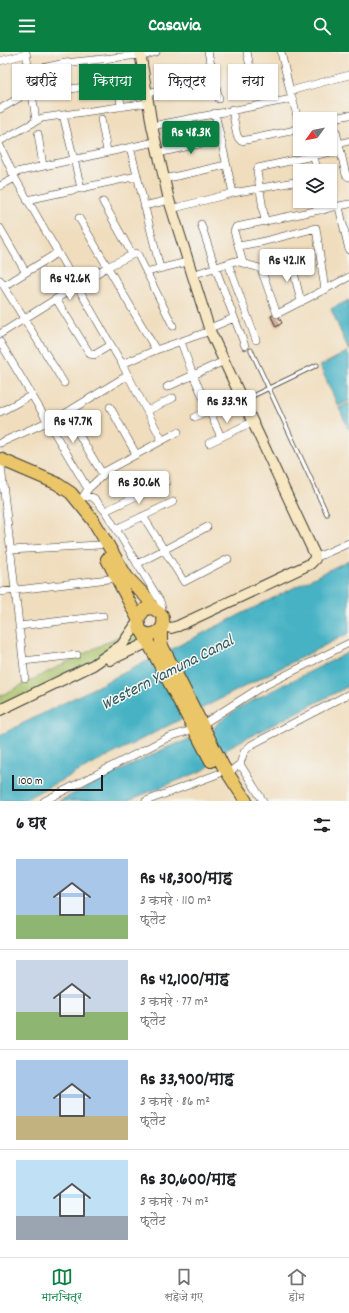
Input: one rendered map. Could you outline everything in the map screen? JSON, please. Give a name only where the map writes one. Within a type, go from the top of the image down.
[{"type":"highway","points":[[0,463],[56,483],[67,490],[84,495],[93,520],[127,577],[164,618],[162,628],[151,635],[147,635]]},
{"type":"highway","points":[[0,463],[59,492],[80,513],[99,544],[147,635],[199,727],[237,801]]},
{"type":"highway","points":[[147,635],[145,609],[156,610]]},
{"type":"highway","points":[[147,635],[162,628]]},
{"type":"highway","points":[[221,771],[246,801]]},
{"type":"street","points":[[60,64],[156,52]]},
{"type":"street","points":[[208,52],[210,64]]},
{"type":"street","points":[[247,52],[249,64]]},
{"type":"street","points":[[281,52],[296,112]]},
{"type":"street","points":[[0,61],[26,53],[27,64]]},
{"type":"street","points":[[140,55],[155,142],[170,204],[187,262],[210,329],[252,422],[314,552],[315,558]]},
{"type":"street","points":[[290,91],[349,76]]},
{"type":"street","points":[[71,89],[116,83],[118,85],[121,107]]},
{"type":"street","points":[[0,141],[36,121],[63,115],[121,107],[154,95]]},
{"type":"street","points":[[152,126],[232,109],[292,99]]},
{"type":"street","points":[[0,109],[16,100]]},
{"type":"street","points":[[33,100],[36,121]]},
{"type":"street","points":[[232,109],[237,136],[241,140],[293,130]]},
{"type":"street","points":[[215,113],[233,193]]},
{"type":"street","points":[[63,115],[80,188]]},
{"type":"street","points":[[337,117],[349,115]]},
{"type":"street","points":[[101,120],[107,151]]},
{"type":"street","points":[[38,134],[43,166]]},
{"type":"street","points":[[337,136],[346,175],[349,177]]},
{"type":"street","points":[[158,153],[221,139]]},
{"type":"street","points":[[339,147],[349,141]]},
{"type":"street","points":[[0,186],[14,176],[43,166],[107,151],[155,142]]},
{"type":"street","points":[[0,146],[27,200],[122,364],[162,440]]},
{"type":"street","points":[[130,147],[160,268]]},
{"type":"street","points":[[265,222],[259,189],[258,168],[314,156],[316,164]]},
{"type":"street","points":[[164,179],[226,165]]},
{"type":"street","points":[[27,200],[137,176]]},
{"type":"street","points":[[144,206],[170,204],[293,182]]},
{"type":"street","points":[[103,202],[132,254]]},
{"type":"street","points":[[243,263],[235,228],[349,204]]},
{"type":"street","points":[[338,207],[349,250]]},
{"type":"street","points":[[79,218],[156,350]]},
{"type":"street","points":[[201,224],[215,268],[234,318],[248,348]]},
{"type":"street","points":[[0,228],[25,272]]},
{"type":"street","points":[[239,246],[316,228],[325,290]]},
{"type":"street","points":[[57,253],[25,272],[2,283],[23,320],[64,383]]},
{"type":"street","points":[[0,334],[107,267],[136,253],[173,326]]},
{"type":"street","points":[[192,275],[237,261],[261,269],[304,256]]},
{"type":"street","points":[[291,260],[301,302]]},
{"type":"street","points":[[146,272],[187,262]]},
{"type":"street","points":[[228,263],[256,340]]},
{"type":"street","points":[[261,269],[276,314],[281,313],[349,277]]},
{"type":"street","points":[[56,299],[90,354],[94,355],[111,345]]},
{"type":"street","points":[[122,364],[156,350],[181,342],[234,318]]},
{"type":"street","points":[[181,342],[193,376],[221,437]]},
{"type":"street","points":[[0,343],[47,422],[84,495],[94,498],[105,511],[160,601],[162,608],[156,610]]},
{"type":"street","points":[[167,387],[224,361]]},
{"type":"street","points":[[84,495],[103,476],[66,413],[128,376]]},
{"type":"street","points":[[0,412],[32,395]]},
{"type":"street","points":[[147,411],[174,398]]},
{"type":"street","points":[[194,417],[241,398]]},
{"type":"street","points":[[110,408],[136,454]]},
{"type":"street","points":[[0,443],[47,422]]},
{"type":"street","points":[[209,443],[252,422]]},
{"type":"street","points":[[102,473],[178,432]]},
{"type":"street","points":[[0,463],[25,678]]},
{"type":"street","points":[[105,511],[166,482]]},
{"type":"street","points":[[116,529],[173,502]]},
{"type":"street","points":[[143,516],[183,581],[186,582],[228,559]]},
{"type":"street","points":[[137,564],[164,548],[207,527]]},
{"type":"street","points":[[162,628],[178,626],[310,564],[315,558],[349,543]]},
{"type":"street","points":[[10,550],[99,544]]},
{"type":"street","points":[[0,592],[117,578]]},
{"type":"street","points":[[19,626],[103,616]]},
{"type":"street","points":[[93,665],[101,664],[147,635]]},
{"type":"street","points":[[0,710],[93,665],[122,645],[147,635]]},
{"type":"street","points":[[44,801],[169,738],[199,727],[258,689],[349,643]]},
{"type":"street","points":[[23,661],[77,654]]},
{"type":"street","points":[[240,764],[244,752],[251,745],[349,694]]},
{"type":"street","points":[[146,801],[162,798],[240,764]]},
{"type":"street","points":[[240,764],[263,801]]},
{"type":"lane","points":[[248,348],[269,388],[327,514]]},
{"type":"lane","points":[[241,398],[269,388],[317,365]]},
{"type":"green space","points":[[137,627],[139,638],[132,647],[0,714],[0,696]]},
{"type":"water","points":[[349,300],[349,351],[331,309]]},
{"type":"water","points":[[347,352],[349,357],[349,401],[338,406],[320,366]]},
{"type":"water","points":[[349,403],[349,430],[339,408]]},
{"type":"water","name":"Western Yamuna Canal","points":[[349,560],[349,633],[21,801],[0,801],[0,735]]},
{"type":"water","points":[[349,652],[349,686],[231,746],[204,770],[127,801],[59,801],[166,748],[190,739],[199,742],[208,737],[217,724],[238,708]]},
{"type":"building","points":[[275,314],[278,315],[282,323],[276,327],[271,316]]}]
